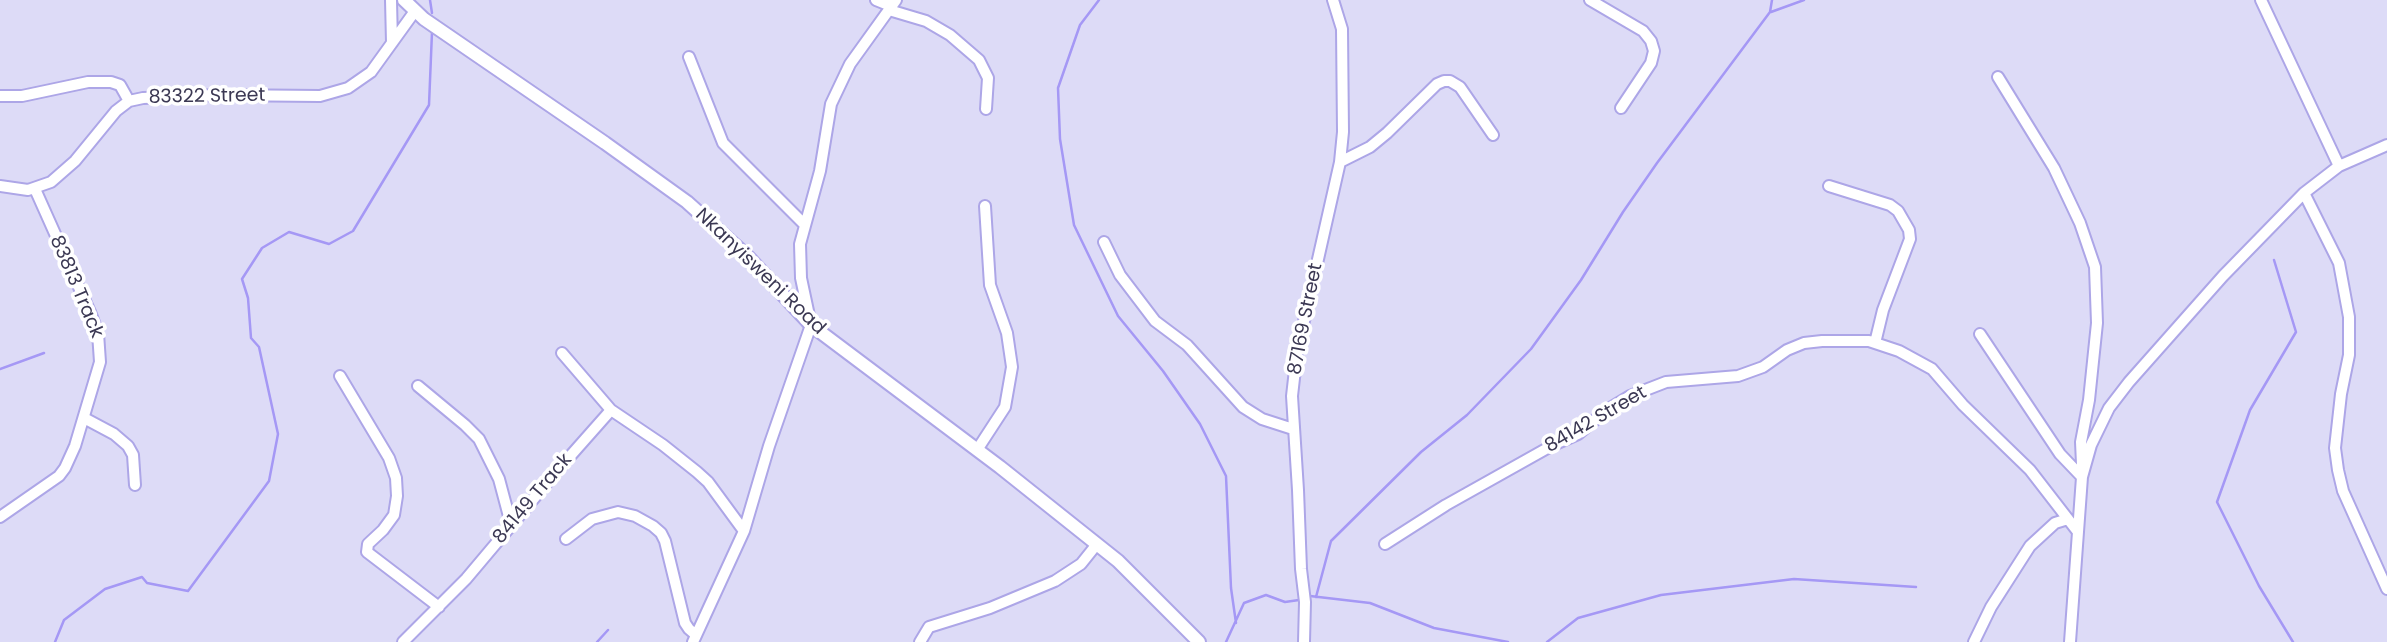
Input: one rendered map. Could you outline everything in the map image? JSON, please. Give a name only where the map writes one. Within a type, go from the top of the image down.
[{"type":"street","points":[[391,0],[392,43]]},
{"type":"street","name":"Nkanyisweni Road","points":[[404,0],[415,11],[687,202],[741,250],[811,325],[1097,544],[1148,590],[1199,642]]},
{"type":"street","points":[[876,0],[926,21],[950,35],[979,60],[988,78],[986,109]]},
{"type":"street","name":"87169 Street","points":[[1304,642],[1305,602],[1292,396],[1297,352],[1339,162],[1344,124],[1341,89],[1342,29],[1333,0]]},
{"type":"street","points":[[1590,0],[1643,31],[1651,41],[1654,51],[1651,63],[1621,108]]},
{"type":"street","points":[[2261,0],[2339,166]]},
{"type":"street","points":[[694,639],[744,531],[769,446],[811,325],[804,298],[800,244],[819,178],[828,117],[836,90],[850,64],[892,5]]},
{"type":"street","name":"83322 Street","points":[[35,189],[51,183],[62,173],[128,100],[217,95],[332,94],[359,82],[371,72],[415,11]]},
{"type":"street","points":[[689,57],[723,143],[805,225]]},
{"type":"street","points":[[1998,77],[2054,168],[2080,223],[2095,267],[2097,323],[2090,400],[2081,442],[2082,474],[2070,642]]},
{"type":"street","points":[[1339,162],[1370,147],[1444,80],[1460,87],[1493,135]]},
{"type":"street","points":[[0,96],[22,96],[88,82],[111,82],[120,85],[128,100]]},
{"type":"street","points":[[2082,474],[2103,419],[2129,382],[2223,276],[2304,193],[2339,166],[2381,151],[2387,145]]},
{"type":"street","points":[[0,186],[35,189]]},
{"type":"street","points":[[1829,186],[1890,205],[1898,211],[1909,230],[1910,239],[1875,343]]},
{"type":"street","name":"83813 Track","points":[[0,517],[59,476],[65,468],[75,446],[100,362],[98,333],[35,189]]},
{"type":"street","points":[[2304,193],[2339,263],[2349,317],[2349,355],[2341,394],[2335,448],[2338,470],[2343,491],[2387,589]]},
{"type":"street","points":[[977,450],[1005,407],[1012,367],[1007,333],[990,285],[985,206]]},
{"type":"street","points":[[1104,242],[1120,275],[1155,321],[1186,345],[1243,407],[1262,419],[1293,429]]},
{"type":"street","points":[[1980,334],[2060,454],[2082,474]]},
{"type":"street","name":"84142 Street","points":[[1385,544],[1446,505],[1553,445],[1578,434],[1607,410],[1649,388],[1666,382],[1738,376],[1763,367],[1804,343],[1847,341],[1875,343],[1899,351],[1932,369],[1963,405],[2030,470],[2078,532]]},
{"type":"street","points":[[562,353],[611,410],[697,472],[744,531]]},
{"type":"street","points":[[340,376],[389,458],[396,478],[394,515],[368,544],[366,550],[439,607]]},
{"type":"street","points":[[418,386],[479,439],[499,479],[511,524]]},
{"type":"street","name":"84149 Track","points":[[403,642],[466,579],[611,410]]},
{"type":"street","points":[[84,418],[114,434],[128,446],[133,455],[135,485]]},
{"type":"street","points":[[0,508],[15,506]]},
{"type":"street","points":[[566,539],[592,519],[618,512],[635,516],[653,526],[665,541],[685,623],[694,639]]},
{"type":"street","points":[[1974,642],[1991,607],[2030,546],[2055,523],[2068,519]]},
{"type":"street","points":[[920,642],[929,627],[990,608],[1072,571],[1097,544]]},
{"type":"waterway","points":[[430,0],[432,13]]},
{"type":"waterway","points":[[1099,0],[1080,25],[1058,88],[1060,139],[1074,225],[1118,316],[1163,371],[1200,424],[1226,476],[1231,588],[1236,623]]},
{"type":"waterway","points":[[1316,597],[1331,541],[1421,452],[1467,415],[1531,349],[1581,280],[1657,163],[1770,12],[1772,0]]},
{"type":"waterway","points":[[1771,12],[1804,0]]},
{"type":"waterway","points":[[55,642],[64,620],[105,589],[142,577],[147,583],[188,591],[269,481],[278,434],[259,347],[251,338],[248,298],[242,279],[262,248],[289,232],[329,244],[353,231],[429,105],[432,32]]},
{"type":"waterway","points":[[2274,260],[2296,332],[2250,410],[2217,502],[2259,586],[2293,642]]},
{"type":"waterway","points":[[0,369],[44,353]]},
{"type":"waterway","points":[[1547,642],[1578,618],[1661,595],[1794,579],[1916,587]]},
{"type":"waterway","points":[[1226,642],[1244,603],[1266,595],[1285,602],[1299,600]]},
{"type":"waterway","points":[[1310,596],[1370,603],[1434,628],[1508,642]]},
{"type":"waterway","points":[[597,642],[608,630]]}]
